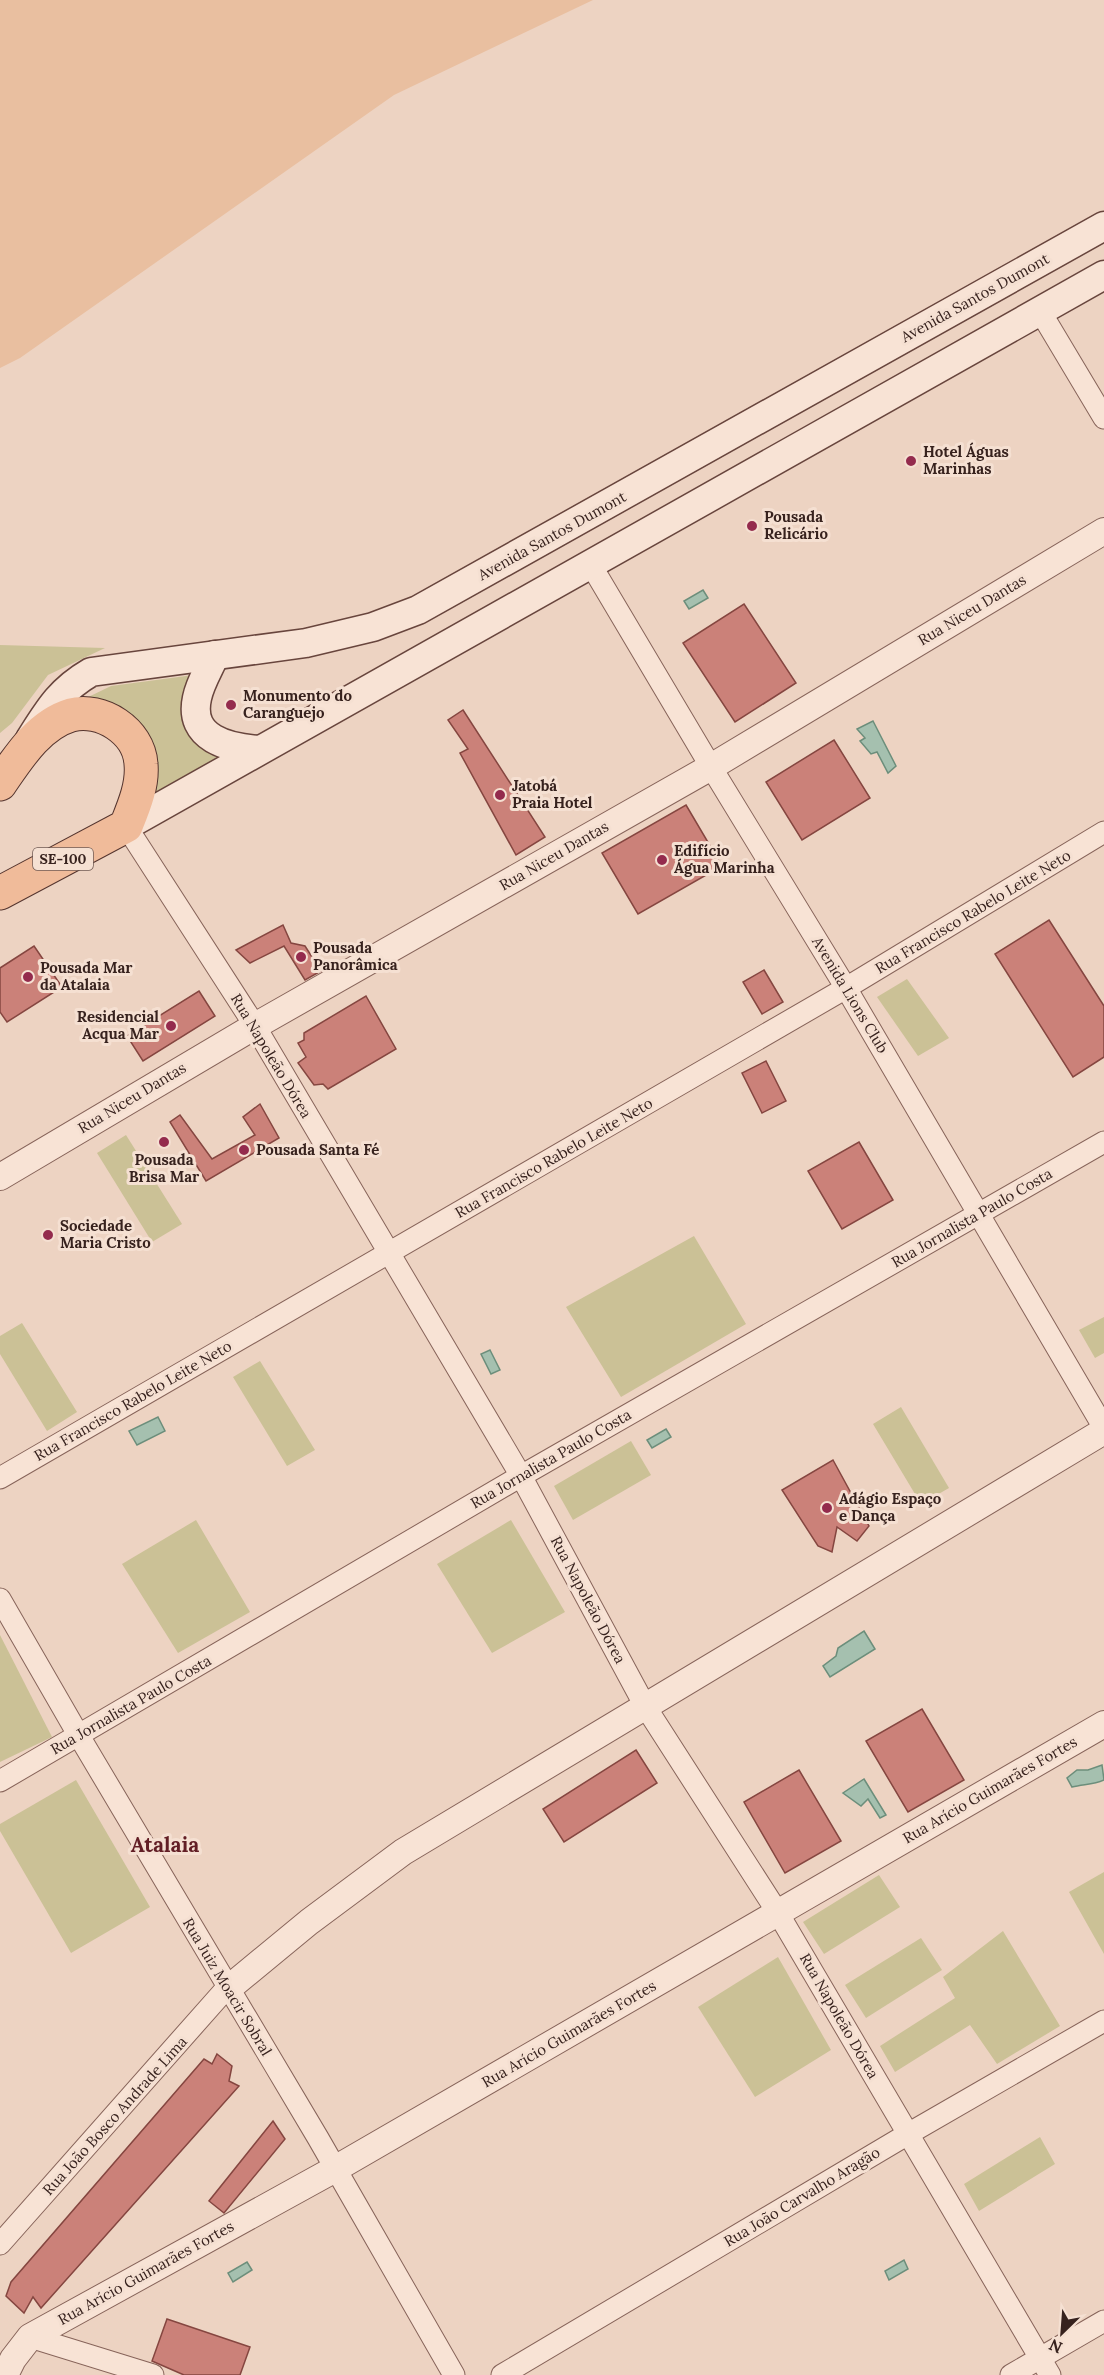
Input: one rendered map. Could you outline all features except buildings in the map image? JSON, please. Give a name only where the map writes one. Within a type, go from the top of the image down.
[{"type":"main road","name":"Avenida Santos Dumont","points":[[0,784],[53,702],[72,683],[91,672],[306,643],[373,627],[418,610],[1104,226]]},
{"type":"main road","name":"SE-100","points":[[0,893],[126,826],[1104,275]]},
{"type":"main road","points":[[215,655],[196,700],[197,716],[203,731],[215,741],[228,746],[259,750]]},
{"type":"main road","points":[[26,747],[56,723],[70,716],[86,713],[103,716],[119,726],[133,741],[141,763],[139,789],[126,826]]},
{"type":"street","points":[[1040,311],[1104,418]]},
{"type":"street","name":"Rua Niceu Dantas","points":[[0,1177],[255,1026],[711,767],[1104,531]]},
{"type":"street","name":"Avenida Lions Club","points":[[591,565],[846,988],[1104,1430]]},
{"type":"street","name":"Rua Napoleão Dórea","points":[[126,826],[255,1026],[521,1476],[645,1706],[778,1913],[1045,2366]]},
{"type":"street","name":"Rua Francisco Rabelo Leite Neto","points":[[0,1478],[846,988],[1104,832]]},
{"type":"street","name":"Rua Jornalista Paulo Costa","points":[[0,1781],[521,1476],[1104,1142]]},
{"type":"street","points":[[229,1988],[309,1922],[403,1852],[1104,1430]]},
{"type":"street","name":"Rua Juiz Moacir Sobral","points":[[0,1599],[454,2375]]},
{"type":"street","name":"Rua Arício Guimarães Fortes","points":[[30,2337],[335,2169],[1104,1724]]},
{"type":"street","name":"Rua João Bosco Andrade Lima","points":[[0,2244],[229,1988]]},
{"type":"street","name":"Rua João Carvalho Aragão","points":[[502,2375],[908,2134],[1104,2021]]},
{"type":"street","points":[[1011,2375],[1045,2366],[1104,2321]]},
{"type":"street","points":[[5,2375],[13,2359],[30,2337],[153,2375]]},
{"type":"shaded area","points":[[703,590],[708,598],[689,609],[684,601]]},
{"type":"shaded area","points":[[0,645],[105,648],[48,675],[12,723],[0,733]]},
{"type":"shaded area","points":[[201,674],[189,692],[225,755],[142,802],[156,783],[78,702],[111,686]]},
{"type":"shaded area","points":[[873,721],[896,766],[888,773],[877,752],[871,754],[860,741],[865,738],[857,729]]},
{"type":"shaded area","points":[[907,979],[949,1038],[918,1056],[877,997]]},
{"type":"shaded area","points":[[126,1135],[182,1224],[152,1242],[97,1153]]},
{"type":"shaded area","points":[[694,1236],[746,1324],[621,1397],[566,1307]]},
{"type":"shaded area","points":[[1104,1317],[1104,1353],[1095,1358],[1079,1330]]},
{"type":"shaded area","points":[[22,1323],[77,1412],[47,1431],[0,1354],[0,1336]]},
{"type":"shaded area","points":[[490,1350],[500,1370],[491,1374],[481,1354]]},
{"type":"shaded area","points":[[260,1361],[315,1450],[287,1466],[233,1377]]},
{"type":"shaded area","points":[[901,1407],[949,1488],[921,1504],[873,1424]]},
{"type":"shaded area","points":[[158,1417],[165,1431],[137,1445],[129,1431]]},
{"type":"shaded area","points":[[666,1429],[671,1437],[652,1448],[647,1440]]},
{"type":"shaded area","points":[[631,1441],[651,1475],[573,1520],[554,1486]]},
{"type":"shaded area","points":[[196,1520],[250,1612],[178,1653],[122,1564]]},
{"type":"shaded area","points":[[511,1520],[565,1612],[492,1653],[437,1564]]},
{"type":"shaded area","points":[[864,1631],[875,1649],[830,1677],[823,1666],[836,1656],[838,1648]]},
{"type":"shaded area","points":[[0,1635],[52,1737],[0,1762]]},
{"type":"shaded area","points":[[1102,1765],[1104,1780],[1100,1782],[1072,1787],[1067,1778],[1077,1770],[1088,1770]]},
{"type":"shaded area","points":[[864,1779],[886,1815],[880,1818],[868,1799],[861,1806],[843,1793]]},
{"type":"shaded area","points":[[76,1780],[150,1907],[71,1953],[0,1831],[0,1824]]},
{"type":"shaded area","points":[[1104,1872],[1104,1954],[1069,1892]]},
{"type":"shaded area","points":[[879,1875],[900,1907],[824,1954],[803,1922]]},
{"type":"shaded area","points":[[1003,1931],[1060,2026],[997,2064],[970,2025],[895,2072],[880,2046],[955,1998],[943,1977]]},
{"type":"shaded area","points":[[921,1938],[942,1970],[866,2018],[845,1985]]},
{"type":"shaded area","points":[[778,1957],[831,2050],[755,2097],[698,2007]]},
{"type":"shaded area","points":[[1040,2137],[1055,2164],[979,2211],[964,2184]]},
{"type":"shaded area","points":[[904,2260],[908,2269],[889,2280],[885,2271]]},
{"type":"shaded area","points":[[247,2262],[252,2270],[233,2282],[228,2273]]},
{"type":"sand","points":[[0,0],[593,0],[394,95],[20,358],[0,368]]},
{"type":"place","name":"Hotel Águas Marinhas","points":[[911,461]]},
{"type":"place","name":"Pousada Relicário","points":[[752,526]]},
{"type":"place","name":"Monumento do Caranguejo","points":[[231,705]]},
{"type":"place","name":"Jatobá Praia Hotel","points":[[500,795]]},
{"type":"place","name":"Edifício Água Marinha","points":[[662,860]]},
{"type":"place","name":"Pousada Panorâmica","points":[[301,957]]},
{"type":"place","name":"Pousada Mar da Atalaia","points":[[28,977]]},
{"type":"place","name":"Residencial Acqua Mar","points":[[171,1026]]},
{"type":"place","name":"Pousada Brisa Mar","points":[[164,1142]]},
{"type":"place","name":"Pousada Santa Fé","points":[[244,1150]]},
{"type":"place","name":"Sociedade Maria Cristo","points":[[48,1235]]},
{"type":"place","name":"Adágio Espaço e Dança","points":[[827,1508]]},
{"type":"district","name":"Atalaia","points":[[165,1845]]}]
